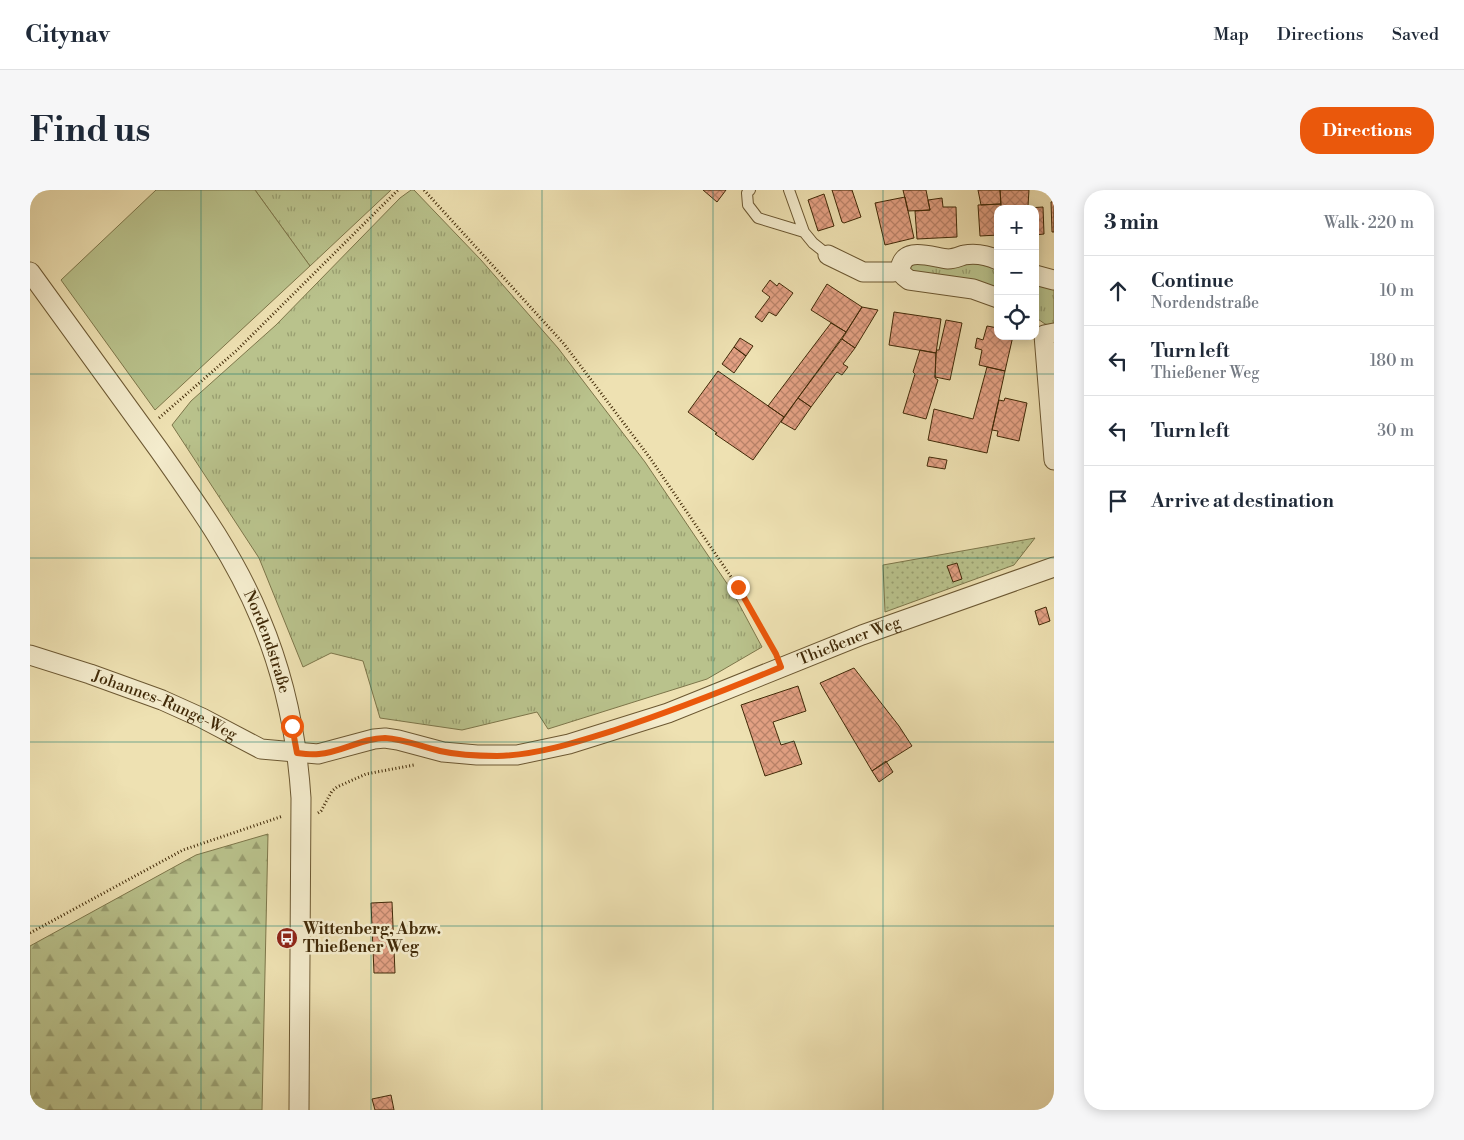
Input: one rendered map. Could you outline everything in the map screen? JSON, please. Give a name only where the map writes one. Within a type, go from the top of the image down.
[{"type":"street","points":[[994,259],[972,254],[947,259],[930,255],[911,255],[904,258],[900,271],[909,280],[973,289],[994,297]]},
{"type":"street","points":[[828,255],[862,272],[900,271]]},
{"type":"street","name":"Nordendstraße","points":[[30,272],[221,541],[250,594],[268,636],[290,717],[300,776],[302,815],[299,1110]]},
{"type":"street","points":[[1039,276],[1054,280]]},
{"type":"street","points":[[1044,331],[1054,460]]},
{"type":"street","name":"Thießener Weg","points":[[297,753],[310,755],[324,754],[374,739],[386,738],[443,752],[476,755],[517,755],[569,744],[668,713],[862,635],[1054,567]]},
{"type":"street","name":"Johannes-Runge-Weg","points":[[30,656],[90,674],[162,700],[202,718],[261,749],[297,753]]},
{"type":"lane","points":[[750,190],[747,193],[748,205],[758,218],[804,232]]},
{"type":"lane","points":[[789,190],[804,232],[813,243],[828,255]]},
{"type":"path","points":[[144,430],[236,351],[398,190]]},
{"type":"path","points":[[424,190],[564,344],[650,458],[738,587],[776,654],[781,667]]},
{"type":"path","points":[[30,932],[183,850],[282,816],[316,814],[321,811],[332,791],[337,787],[366,774],[417,764]]},
{"type":"green space","points":[[156,190],[255,190],[310,266],[155,410],[61,280]]},
{"type":"green space","points":[[255,190],[391,190],[310,266]]},
{"type":"green space","points":[[414,190],[481,260],[558,348],[645,462],[732,591],[762,647],[707,679],[548,729],[537,712],[462,730],[380,718],[363,661],[331,653],[303,667],[259,558],[172,425],[191,401],[276,325],[400,198]]},
{"type":"green space","points":[[969,262],[994,266],[994,291],[910,272],[909,267],[912,263]]},
{"type":"green space","points":[[1039,284],[1054,288],[1054,326],[1045,324],[1039,320]]},
{"type":"green space","points":[[1035,538],[1014,565],[885,612],[883,565]]},
{"type":"green space","points":[[268,834],[262,1110],[30,1110],[30,946],[196,855]]},
{"type":"building","points":[[703,190],[726,190],[717,202]]},
{"type":"building","points":[[832,190],[852,190],[861,217],[842,222]]},
{"type":"building","points":[[903,190],[926,190],[930,210],[908,211]]},
{"type":"building","points":[[978,190],[1000,190],[1001,204],[981,205]]},
{"type":"building","points":[[1000,190],[1029,190],[1028,205],[1001,205]]},
{"type":"building","points":[[824,194],[834,226],[818,231],[808,200]]},
{"type":"building","points":[[905,197],[914,238],[885,245],[875,203]]},
{"type":"building","points":[[942,198],[943,207],[956,207],[957,237],[917,239],[915,211],[930,210],[928,200]]},
{"type":"building","points":[[1054,201],[1054,232],[1052,232],[1051,202]]},
{"type":"building","points":[[1001,204],[994,205],[994,235],[980,236],[978,205]]},
{"type":"building","points":[[1039,207],[1043,207],[1044,234],[1039,235]]},
{"type":"building","points":[[770,280],[777,286],[779,283],[793,293],[776,316],[769,312],[762,322],[755,317],[770,297],[762,291]]},
{"type":"building","points":[[827,284],[862,307],[846,332],[811,310]]},
{"type":"building","points":[[862,307],[878,310],[855,348],[842,339]]},
{"type":"building","points":[[894,312],[941,319],[936,353],[889,345]]},
{"type":"building","points":[[946,320],[962,323],[950,380],[935,377],[936,353],[939,350]]},
{"type":"building","points":[[831,323],[846,332],[784,417],[768,406]]},
{"type":"building","points":[[987,326],[994,327],[994,340],[1012,340],[1005,371],[979,365],[982,350],[975,348],[977,338],[983,340]]},
{"type":"building","points":[[740,338],[753,346],[746,356],[734,347]]},
{"type":"building","points":[[842,339],[855,348],[843,364],[848,367],[842,375],[837,372],[811,407],[798,398]]},
{"type":"building","points":[[734,347],[746,356],[734,373],[722,364]]},
{"type":"building","points":[[920,350],[936,353],[935,378],[938,380],[926,419],[903,413]]},
{"type":"building","points":[[987,367],[1005,371],[987,453],[928,440],[934,409],[973,419]]},
{"type":"building","points":[[718,371],[784,417],[753,460],[715,434],[717,433],[688,412]]},
{"type":"building","points":[[798,398],[811,407],[795,430],[781,422]]},
{"type":"building","points":[[1005,398],[1027,403],[1019,441],[997,436],[998,431],[992,430],[999,400],[1004,401]]},
{"type":"building","points":[[929,457],[947,460],[945,469],[927,466]]},
{"type":"building","points":[[957,563],[962,579],[953,582],[947,566]]},
{"type":"building","points":[[1046,607],[1050,621],[1039,625],[1035,611]]},
{"type":"building","points":[[854,668],[899,726],[912,746],[872,771],[820,683]]},
{"type":"building","points":[[798,686],[806,711],[773,722],[781,745],[794,741],[802,764],[765,776],[741,705]]},
{"type":"building","points":[[886,761],[893,772],[879,782],[872,771]]},
{"type":"building","points":[[392,902],[395,973],[374,973],[371,903]]},
{"type":"building","points":[[391,1095],[394,1110],[375,1110],[372,1099]]},
{"type":"place","name":"Wittenberg, Abzw. Thießener Weg","points":[[287,938]]},
{"type":"route","points":[[292,726],[297,753],[310,755],[324,754],[374,739],[386,738],[443,752],[497,756],[517,755],[569,744],[599,735],[668,713],[781,667],[776,654],[738,587]]}]
